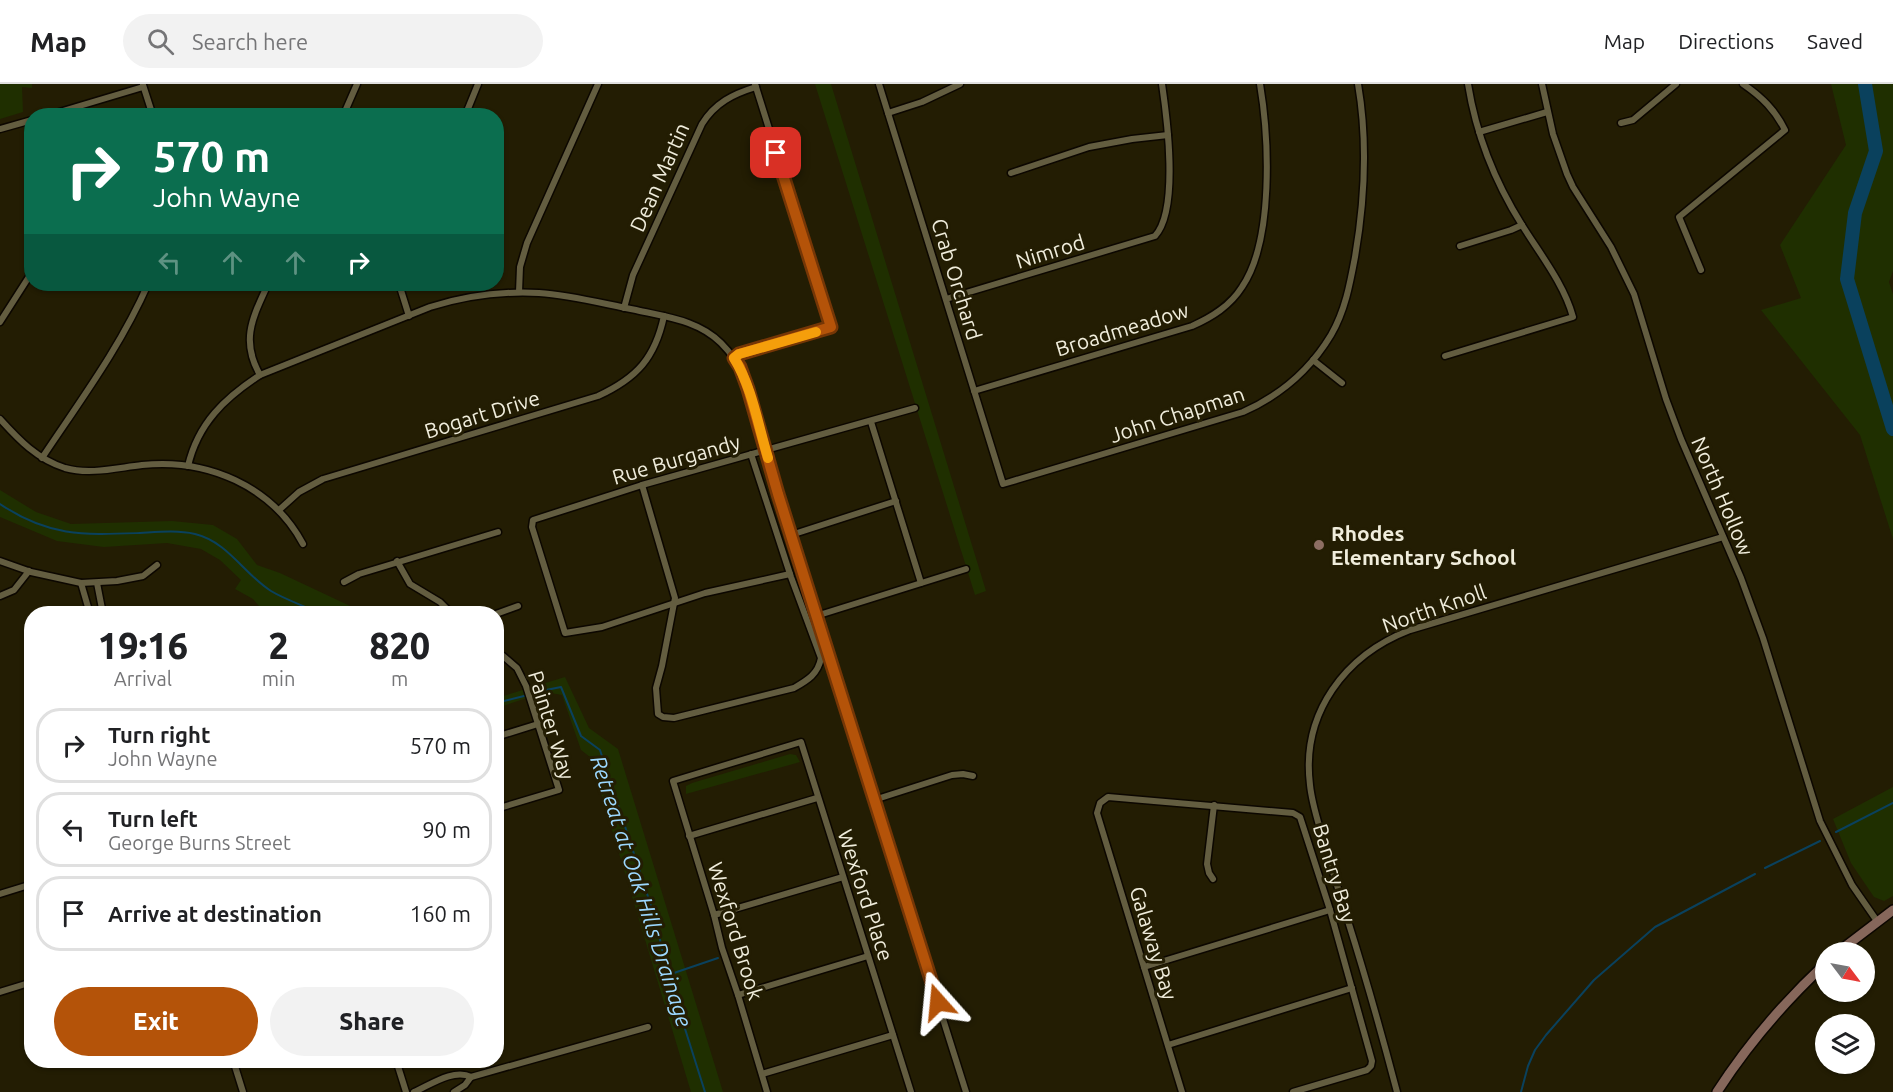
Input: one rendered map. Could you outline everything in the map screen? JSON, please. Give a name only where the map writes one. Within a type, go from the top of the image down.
[{"type":"main road","points":[[1851,942],[1893,910]]},
{"type":"main road","points":[[1717,1092],[1760,1031],[1815,974]]},
{"type":"street","points":[[346,108],[357,84]]},
{"type":"street","points":[[468,108],[478,84]]},
{"type":"street","points":[[519,292],[520,267],[527,243],[598,84]]},
{"type":"street","name":"Crab Orchard","points":[[879,84],[1003,484]]},
{"type":"street","points":[[888,113],[922,102],[960,84]]},
{"type":"street","points":[[1011,173],[1089,147],[1168,135],[1162,84]]},
{"type":"street","name":"Broadmeadow","points":[[974,391],[1192,326],[1213,316],[1230,303],[1243,286],[1252,268],[1262,221],[1267,182],[1267,143],[1260,84]]},
{"type":"street","name":"John Chapman","points":[[1003,484],[1243,412],[1277,394],[1313,360],[1331,335],[1339,319],[1351,280],[1358,240],[1365,158],[1358,84]]},
{"type":"street","points":[[1445,356],[1573,317],[1566,297],[1497,180],[1479,132],[1468,84]]},
{"type":"street","name":"North Hollow","points":[[1542,84],[1553,134],[1573,188],[1611,247],[1634,294],[1670,409],[1763,638],[1820,821],[1841,866],[1877,921]]},
{"type":"street","points":[[1621,123],[1633,120],[1676,84]]},
{"type":"street","points":[[1701,270],[1679,217],[1785,130],[1768,103],[1743,84]]},
{"type":"street","points":[[71,108],[143,85],[150,108]]},
{"type":"street","points":[[734,358],[739,354],[831,327],[755,86]]},
{"type":"street","name":"Dean Martin","points":[[624,308],[633,275],[702,124],[710,112],[726,98],[755,86]]},
{"type":"street","points":[[1479,132],[1547,112]]},
{"type":"street","points":[[0,129],[24,122]]},
{"type":"street","name":"Nimrod","points":[[946,299],[1155,236],[1161,230],[1168,194],[1170,162],[1168,135]]},
{"type":"street","points":[[1460,246],[1522,225]]},
{"type":"street","points":[[0,322],[24,284]]},
{"type":"street","points":[[42,458],[122,337],[145,291]]},
{"type":"street","points":[[260,375],[251,355],[250,333],[252,320],[265,291]]},
{"type":"street","points":[[401,291],[409,316]]},
{"type":"street","points":[[188,466],[197,442],[215,412],[235,392],[260,375],[451,301],[479,295],[519,292],[567,296],[686,322],[704,330],[720,342],[740,367],[748,389],[803,575],[966,1092]]},
{"type":"street","name":"Bogart Drive","points":[[279,510],[299,492],[323,479],[609,391],[634,374],[651,353],[657,342],[664,316]]},
{"type":"street","points":[[1313,360],[1342,384]]},
{"type":"street","name":"Rue Burgandy","points":[[674,604],[602,627],[565,633],[532,527],[533,520],[642,485],[915,408]]},
{"type":"street","points":[[0,419],[26,446],[42,458],[64,468],[87,471],[144,465],[188,466],[231,477],[249,486],[279,510],[303,544]]},
{"type":"street","points":[[871,422],[921,583]]},
{"type":"street","points":[[642,485],[675,598],[656,688],[658,714],[674,718],[795,688],[812,678],[819,667],[821,658],[790,574],[751,454]]},
{"type":"street","points":[[791,535],[896,501]]},
{"type":"street","points":[[344,582],[359,574],[397,561],[498,532]]},
{"type":"street","name":"North Knoll","points":[[1397,1092],[1366,979],[1318,822],[1310,785],[1312,737],[1316,722],[1330,692],[1345,672],[1362,656],[1394,636],[1723,537]]},
{"type":"street","points":[[0,561],[29,571],[81,583],[143,576],[157,565]]},
{"type":"street","points":[[397,561],[410,584],[444,606]]},
{"type":"street","points":[[790,574],[800,564]]},
{"type":"street","points":[[816,616],[966,569]]},
{"type":"street","points":[[0,596],[14,590],[29,571]]},
{"type":"street","points":[[674,604],[705,593],[790,574],[803,575]]},
{"type":"street","points":[[81,583],[88,606]]},
{"type":"street","points":[[97,583],[102,606]]},
{"type":"street","points":[[504,611],[518,606]]},
{"type":"street","name":"Painter Way","points":[[504,657],[517,668],[526,686],[559,790],[504,807]]},
{"type":"street","points":[[504,735],[538,724]]},
{"type":"street","name":"Wexford Brook","points":[[767,1092],[673,781],[801,742]]},
{"type":"street","name":"Wexford Place","points":[[801,742],[911,1092]]},
{"type":"street","points":[[874,800],[952,775],[973,776]]},
{"type":"street","name":"Bantry Bay","points":[[1100,803],[1113,796],[1293,813],[1300,817],[1372,1055],[1371,1066],[1367,1070],[1293,1092]]},
{"type":"street","points":[[689,836],[818,798]]},
{"type":"street","name":"Galaway Bay","points":[[1100,803],[1097,813],[1182,1092]]},
{"type":"street","points":[[1213,879],[1207,864],[1214,805]]},
{"type":"street","points":[[714,915],[843,878]]},
{"type":"street","points":[[0,894],[24,886]]},
{"type":"street","points":[[1144,967],[1330,910]]},
{"type":"street","points":[[738,995],[868,956]]},
{"type":"street","points":[[0,992],[24,984]]},
{"type":"street","points":[[1168,1045],[1352,988]]},
{"type":"street","points":[[504,1068],[648,1027]]},
{"type":"street","points":[[762,1074],[893,1035]]},
{"type":"street","points":[[236,1068],[243,1092]]},
{"type":"street","points":[[398,1068],[406,1092]]},
{"type":"street","points":[[454,1092],[465,1085],[471,1077],[503,1068]]},
{"type":"street","points":[[414,1092],[453,1075],[466,1074],[471,1077]]},
{"type":"green space","points":[[0,84],[32,84],[32,88],[22,87],[23,112],[0,119]]},
{"type":"green space","points":[[815,84],[831,84],[986,591],[975,595]]},
{"type":"green space","points":[[1831,84],[1893,84],[1893,271],[1889,282],[1893,294],[1893,539],[1860,435],[1761,310],[1801,298],[1780,245],[1846,145]]},
{"type":"green space","points":[[0,490],[36,512],[71,524],[172,521],[213,525],[237,539],[257,565],[280,573],[350,606],[259,606],[253,599],[235,589],[241,580],[220,560],[201,549],[167,543],[104,547],[57,541],[0,517]]},
{"type":"green space","points":[[565,677],[589,728],[618,749],[723,1092],[691,1092],[590,757],[581,750],[562,695],[545,692],[504,706],[504,696]]},
{"type":"green space","points":[[790,754],[796,755],[800,762],[686,794],[686,786],[692,783]]},
{"type":"green space","points":[[1893,787],[1893,896],[1884,901],[1874,897],[1851,863],[1833,819]]},
{"type":"waterway","points":[[1865,84],[1876,151],[1855,213],[1847,279],[1893,429]]},
{"type":"waterway","points":[[0,504],[35,523],[67,532],[101,534],[174,532],[207,538],[226,551],[261,584],[303,606]]},
{"type":"waterway","name":"Retreat at Oak Hills Drainage","points":[[536,692],[561,687],[581,736],[600,750],[655,918],[668,975],[705,1092]]},
{"type":"waterway","points":[[504,701],[524,696]]},
{"type":"waterway","points":[[1836,832],[1893,803]]},
{"type":"waterway","points":[[1765,868],[1820,841]]},
{"type":"waterway","points":[[1521,1092],[1535,1050],[1594,980],[1655,927],[1755,874]]},
{"type":"waterway","points":[[668,975],[718,958]]},
{"type":"slow traffic","points":[[768,458],[748,389],[734,358],[739,354],[816,332]]},
{"type":"place","name":"Rhodes Elementary School","points":[[1319,545]]},
{"type":"route","points":[[776,153],[831,327],[739,354],[734,358],[748,389],[778,494],[938,1002]]}]
